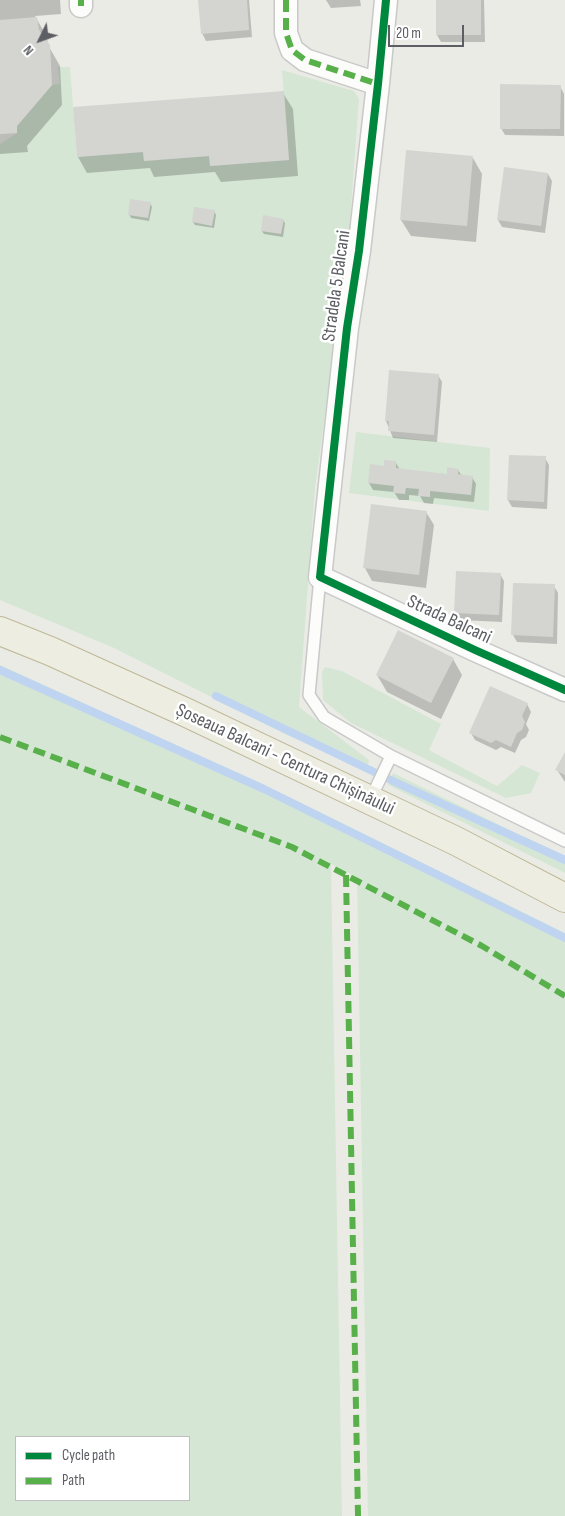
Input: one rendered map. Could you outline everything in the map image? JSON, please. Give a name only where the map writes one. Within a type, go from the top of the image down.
[{"type":"highway","name":"Șoseaua Balcani - Centura Chișinăului","points":[[0,631],[50,651],[184,712],[374,792],[456,841],[565,898]]},
{"type":"street","points":[[286,0],[286,33],[292,50],[305,60],[378,84]]},
{"type":"street","name":"Stradela 5 Balcani","points":[[320,577],[347,328],[359,252],[386,0]]},
{"type":"street","name":"Strada Balcani","points":[[320,577],[474,650],[565,690]]},
{"type":"lane","points":[[320,577],[309,695],[324,717],[388,761],[565,841]]},
{"type":"lane","points":[[374,792],[388,761]]},
{"type":"green space","points":[[58,67],[70,67],[77,157],[143,152],[144,161],[209,156],[211,166],[289,160],[282,70],[354,91],[359,99],[348,248],[315,488],[299,707],[369,760],[367,770],[287,735],[114,648],[0,600],[0,144],[17,133],[17,126],[52,85],[60,84]]},
{"type":"green space","points":[[356,432],[490,448],[489,511],[349,493]]},
{"type":"green space","points":[[0,665],[285,795],[565,933],[565,1516],[368,1516],[357,877],[331,864],[342,1516],[0,1516]]},
{"type":"green space","points":[[325,667],[342,671],[441,724],[429,750],[497,786],[522,765],[540,773],[531,793],[506,798],[351,723],[323,700],[322,672]]},
{"type":"green space","points":[[393,773],[565,857],[565,873],[388,785]]},
{"type":"building","points":[[198,0],[247,0],[249,30],[201,34]]},
{"type":"building","points":[[436,0],[481,0],[481,35],[436,35]]},
{"type":"building","points":[[37,17],[39,30],[50,45],[52,85],[17,126],[17,133],[0,134],[0,20]]},
{"type":"building","points":[[500,84],[561,85],[560,129],[500,129]]},
{"type":"building","points":[[284,91],[289,160],[210,166],[209,156],[144,161],[143,152],[77,157],[73,107]]},
{"type":"building","points":[[406,150],[473,156],[467,226],[400,220]]},
{"type":"building","points":[[504,167],[548,173],[541,226],[497,220]]},
{"type":"building","points":[[130,199],[151,202],[148,218],[128,215]]},
{"type":"building","points":[[194,207],[215,210],[212,226],[192,222]]},
{"type":"building","points":[[263,215],[284,219],[281,234],[261,231]]},
{"type":"building","points":[[389,370],[439,374],[434,435],[388,431],[389,421],[385,421]]},
{"type":"building","points":[[509,455],[546,456],[544,502],[507,500]]},
{"type":"building","points":[[384,460],[396,461],[396,468],[447,474],[447,467],[459,469],[458,474],[473,476],[471,495],[430,491],[430,497],[418,496],[419,489],[406,488],[405,494],[393,493],[394,486],[368,483],[370,464],[384,466]]},
{"type":"building","points":[[371,504],[427,511],[419,575],[363,568]]},
{"type":"building","points":[[456,571],[501,573],[499,615],[454,613]]},
{"type":"building","points":[[513,583],[555,584],[553,637],[511,635]]},
{"type":"building","points":[[398,630],[454,658],[431,703],[376,675]]},
{"type":"building","points":[[490,686],[528,703],[522,716],[525,722],[522,730],[517,733],[511,747],[496,740],[491,743],[469,733]]},
{"type":"building","points":[[565,752],[565,775],[555,770]]},
{"type":"waterway","points":[[0,670],[264,789],[565,938]]},
{"type":"waterway","points":[[216,696],[395,782],[565,860]]},
{"type":"marked path","points":[[81,0],[81,6]]},
{"type":"marked path","points":[[286,0],[286,33],[292,50],[305,60],[378,84]]},
{"type":"marked path","points":[[0,737],[292,847],[482,946],[565,996]]},
{"type":"marked path","points":[[346,875],[358,1516]]},
{"type":"cycle path","points":[[386,0],[359,251],[347,328],[320,577],[565,690]]}]
